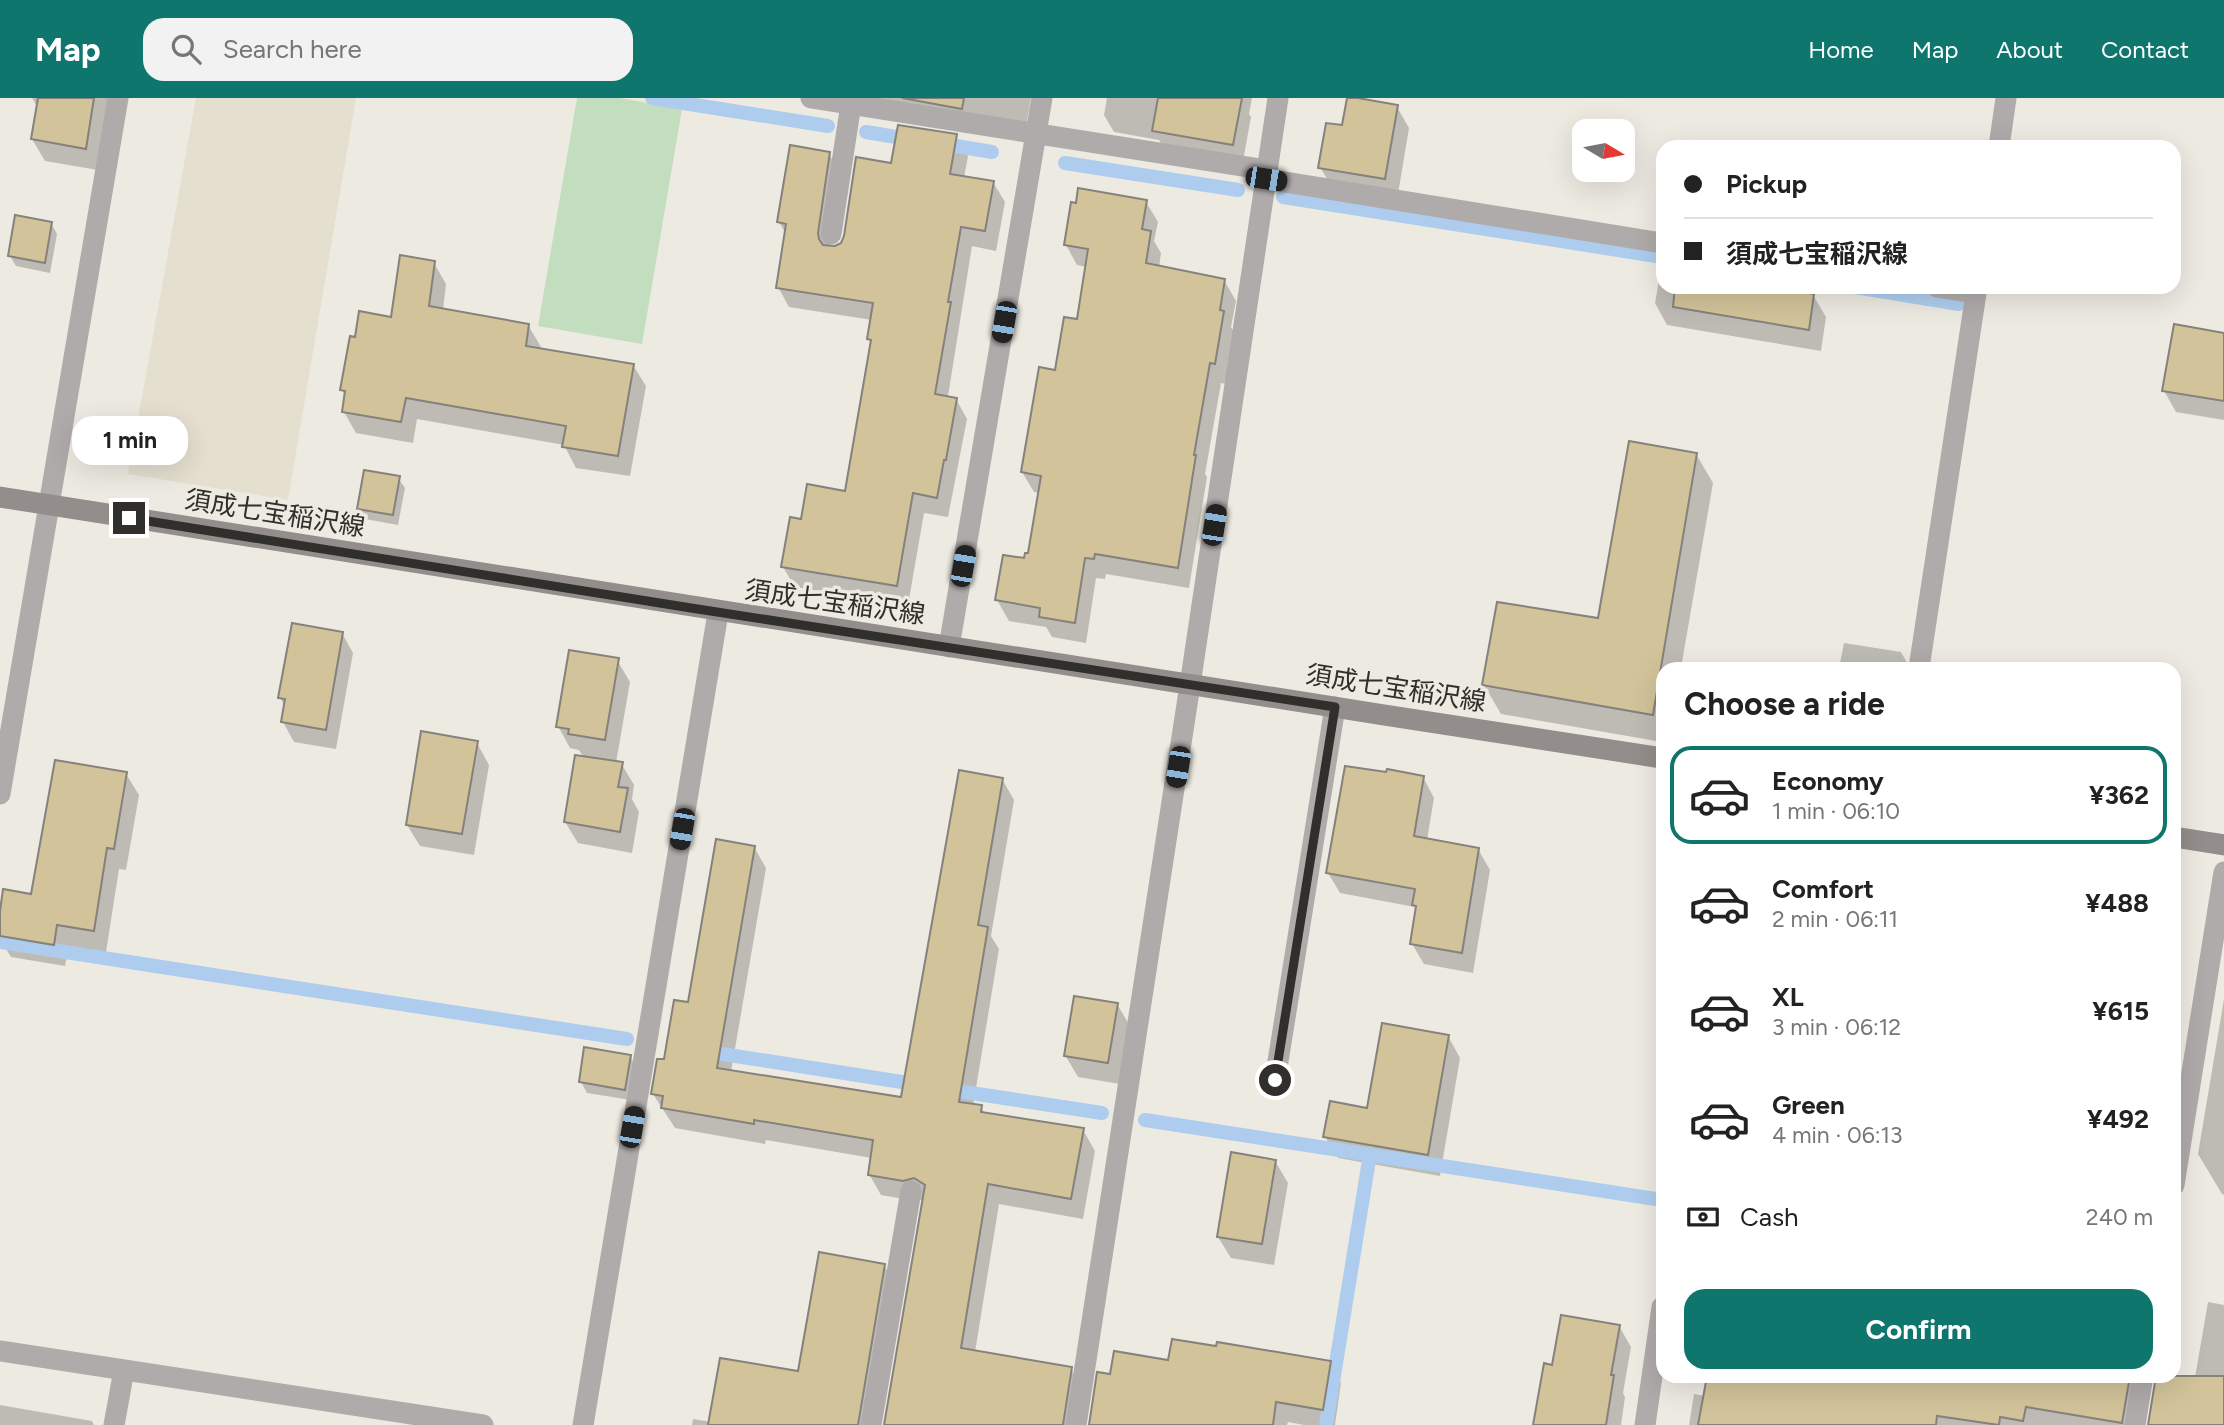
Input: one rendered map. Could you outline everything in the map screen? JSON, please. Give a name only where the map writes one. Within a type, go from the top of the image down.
[{"type":"main road","name":"須成七宝稲沢線","points":[[0,497],[718,613],[1656,757]]},
{"type":"main road","points":[[2181,838],[2224,845]]},
{"type":"street","points":[[0,793],[118,98]]},
{"type":"street","points":[[815,98],[1037,133],[1656,242]]},
{"type":"street","points":[[949,647],[1042,98]]},
{"type":"street","points":[[1076,1425],[1278,98]]},
{"type":"street","points":[[2000,140],[2006,98]]},
{"type":"street","points":[[831,234],[851,104]]},
{"type":"street","points":[[1920,662],[1976,294]]},
{"type":"street","points":[[583,1425],[718,613]]},
{"type":"street","points":[[1275,1080],[1335,707]]},
{"type":"street","points":[[2181,1141],[2224,872]]},
{"type":"street","points":[[871,1425],[911,1191]]},
{"type":"street","points":[[1644,1425],[1656,1346]]},
{"type":"street","points":[[0,1351],[483,1425]]},
{"type":"street","points":[[114,1425],[124,1370]]},
{"type":"street","points":[[2135,1425],[2142,1383]]},
{"type":"shaded area","points":[[196,98],[356,98],[288,500],[128,474]]},
{"type":"green space","points":[[577,98],[620,98],[682,109],[642,344],[538,326]]},
{"type":"building","points":[[38,98],[94,98],[86,149],[31,139]]},
{"type":"building","points":[[902,98],[964,98],[962,109]]},
{"type":"building","points":[[1158,98],[1242,98],[1233,145],[1152,131]]},
{"type":"building","points":[[1347,98],[1398,105],[1385,179],[1318,168],[1326,123],[1342,125]]},
{"type":"building","points":[[898,125],[957,134],[950,174],[994,181],[985,231],[961,227],[935,394],[957,398],[946,460],[937,498],[913,493],[897,586],[781,567],[790,517],[801,519],[807,484],[845,491],[871,340],[867,339],[873,303],[776,288],[786,224],[777,222],[790,145],[830,152],[818,233],[823,245],[835,246],[841,243],[844,236],[856,157],[891,163]]},
{"type":"building","points":[[1078,188],[1147,200],[1142,229],[1151,231],[1146,263],[1225,279],[1220,310],[1224,311],[1215,364],[1210,363],[1178,568],[1095,554],[1094,559],[1085,558],[1075,623],[1039,617],[1040,608],[995,600],[1003,555],[1024,558],[1025,553],[1028,553],[1041,476],[1021,472],[1039,367],[1055,370],[1064,317],[1077,319],[1088,249],[1064,245],[1071,202],[1076,203]]},
{"type":"building","points":[[15,215],[52,222],[45,263],[8,256]]},
{"type":"building","points":[[400,255],[435,261],[429,306],[529,324],[526,346],[634,364],[618,456],[562,447],[566,426],[406,398],[401,422],[342,412],[345,391],[340,390],[350,336],[355,337],[359,311],[391,317]]},
{"type":"building","points":[[1674,294],[1814,294],[1809,330],[1673,307]]},
{"type":"building","points":[[2174,324],[2224,333],[2224,401],[2162,391]]},
{"type":"building","points":[[1629,441],[1697,453],[1662,662],[1656,662],[1653,715],[1482,685],[1497,602],[1598,618]]},
{"type":"building","points":[[364,470],[400,476],[393,515],[357,509]]},
{"type":"building","points":[[292,623],[343,632],[326,730],[281,722],[285,699],[278,698]]},
{"type":"building","points":[[569,650],[619,658],[605,740],[568,734],[569,729],[556,727]]},
{"type":"building","points":[[421,731],[478,741],[462,834],[406,825]]},
{"type":"building","points":[[575,755],[623,762],[618,787],[628,788],[620,832],[564,822]]},
{"type":"building","points":[[55,760],[127,772],[114,849],[107,848],[94,931],[57,925],[54,945],[0,936],[0,911],[3,889],[31,894]]},
{"type":"building","points":[[1345,766],[1386,772],[1387,769],[1424,776],[1414,836],[1479,848],[1462,953],[1410,944],[1416,906],[1412,905],[1415,889],[1326,873]]},
{"type":"building","points":[[959,770],[1003,778],[978,925],[988,927],[959,1102],[982,1105],[981,1112],[1084,1128],[1071,1199],[988,1184],[961,1348],[1072,1367],[1063,1425],[884,1425],[925,1185],[914,1178],[903,1181],[868,1175],[873,1140],[661,1108],[663,1096],[651,1094],[657,1059],[664,1059],[674,1000],[688,1002],[716,839],[755,846],[717,1068],[901,1097]]},
{"type":"building","points":[[1074,996],[1118,1003],[1108,1063],[1064,1056]]},
{"type":"building","points":[[1382,1023],[1449,1035],[1428,1155],[1323,1137],[1330,1101],[1367,1108]]},
{"type":"building","points":[[584,1047],[631,1055],[625,1090],[579,1082]]},
{"type":"building","points":[[1231,1152],[1276,1160],[1262,1244],[1217,1237]]},
{"type":"building","points":[[819,1252],[885,1264],[858,1425],[708,1425],[720,1358],[798,1371]]},
{"type":"building","points":[[1561,1315],[1620,1325],[1606,1425],[1533,1425],[1544,1363],[1552,1365]]},
{"type":"building","points":[[1172,1339],[1216,1346],[1217,1342],[1331,1361],[1323,1410],[1276,1402],[1273,1425],[1089,1425],[1097,1372],[1110,1374],[1114,1351],[1168,1360]]},
{"type":"building","points":[[2181,1376],[2224,1376],[2224,1425],[2148,1425],[2155,1383],[2181,1383]]},
{"type":"building","points":[[1706,1383],[2129,1383],[2122,1423],[2026,1407],[2023,1421],[2000,1417],[1999,1425],[1937,1416],[1936,1425],[1698,1425]]},
{"type":"waterway","points":[[652,98],[828,126]]},
{"type":"waterway","points":[[866,132],[914,140]]},
{"type":"waterway","points":[[938,143],[992,152]]},
{"type":"waterway","points":[[1065,163],[1238,190]]},
{"type":"waterway","points":[[1283,197],[1656,256]]},
{"type":"waterway","points":[[1898,294],[1959,304]]},
{"type":"waterway","points":[[0,942],[627,1039]]},
{"type":"waterway","points":[[703,1051],[921,1085]]},
{"type":"waterway","points":[[945,1089],[1102,1113]]},
{"type":"waterway","points":[[1145,1120],[1656,1199]]},
{"type":"waterway","points":[[1326,1425],[1370,1154]]},
{"type":"route","points":[[129,518],[1335,707],[1275,1080]]}]
